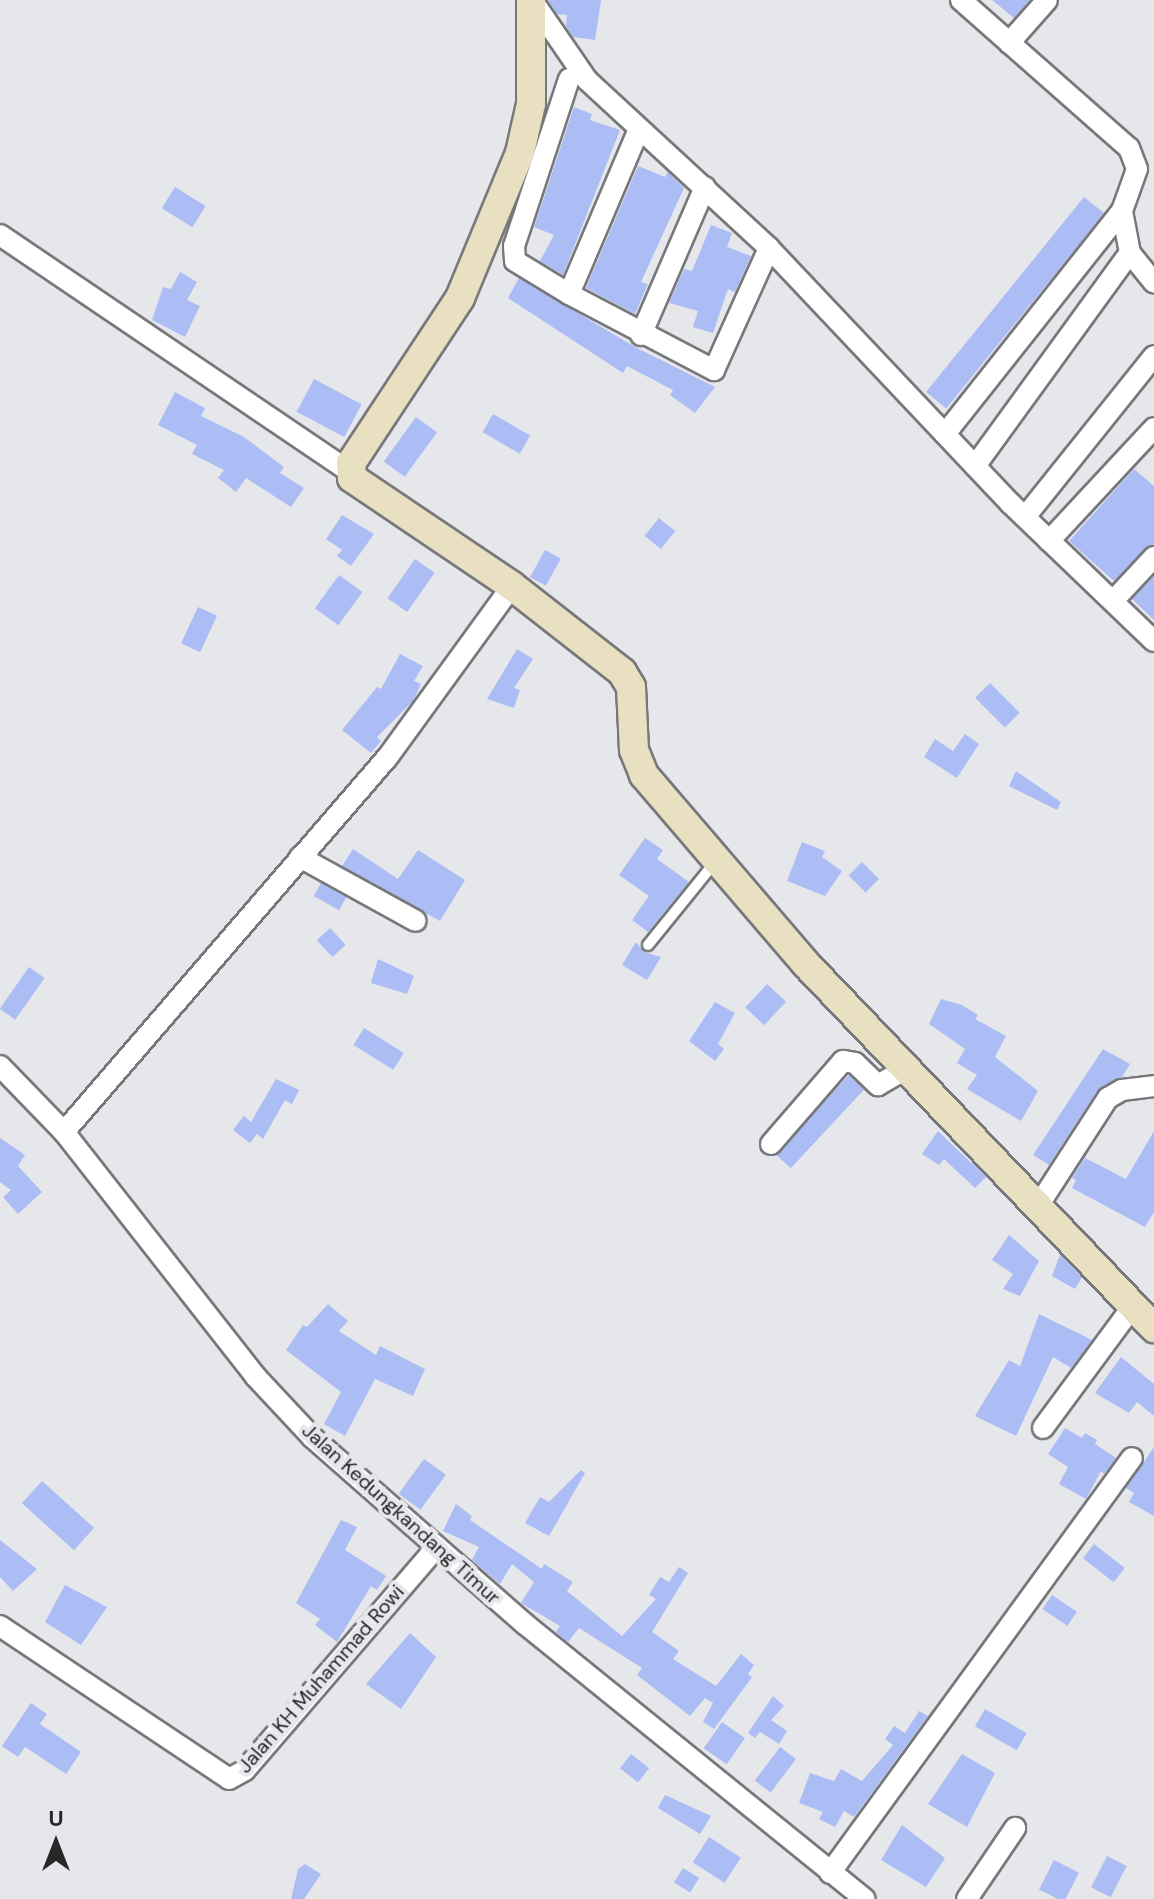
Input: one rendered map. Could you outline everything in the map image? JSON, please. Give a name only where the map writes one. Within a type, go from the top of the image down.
[{"type":"street","points":[[351,473],[351,463],[428,354],[460,298],[520,153],[531,80],[531,0]]},
{"type":"street","points":[[531,0],[578,80],[705,187],[769,248],[975,466],[1154,641]]},
{"type":"street","points":[[945,434],[1122,211],[1137,169],[1129,148],[961,0]]},
{"type":"street","points":[[1009,43],[1047,0]]},
{"type":"street","points":[[531,80],[578,80]]},
{"type":"street","points":[[578,80],[512,251],[515,261],[641,335],[715,370],[769,248]]},
{"type":"street","points":[[569,294],[639,129]]},
{"type":"street","points":[[641,335],[705,187]]},
{"type":"street","points":[[1122,211],[1130,253],[1154,283]]},
{"type":"street","points":[[0,235],[45,271],[351,473],[359,486],[512,586],[622,672],[631,687],[636,761],[717,860],[906,1069],[1154,1328]]},
{"type":"street","points":[[975,466],[1130,253]]},
{"type":"street","points":[[1025,517],[1154,356]]},
{"type":"street","points":[[1049,541],[1154,428]]},
{"type":"street","points":[[1113,601],[1154,557]]},
{"type":"street","points":[[64,1132],[387,758],[512,586]]},
{"type":"street","points":[[300,857],[416,921]]},
{"type":"street","points":[[771,1144],[843,1061],[855,1063],[878,1085],[906,1069]]},
{"type":"street","name":"Jalan Kedungkandang Timur","points":[[0,1066],[64,1132],[274,1398],[435,1549],[865,1899]]},
{"type":"street","points":[[1038,1206],[1108,1098],[1122,1090],[1154,1086]]},
{"type":"street","points":[[1043,1428],[1133,1306]]},
{"type":"street","points":[[830,1873],[1132,1458]]},
{"type":"street","name":"Jalan KH Muhammad Rowi","points":[[0,1626],[229,1779],[245,1770],[435,1549]]},
{"type":"street","points":[[967,1899],[1015,1828]]},
{"type":"lane","points":[[648,945],[717,860]]},
{"type":"building","points":[[548,0],[601,0],[595,40],[573,37],[566,26],[567,15],[557,14]]},
{"type":"building","points":[[992,0],[1030,0],[1014,18]]},
{"type":"building","points":[[574,107],[592,114],[590,120],[620,130],[563,275],[540,261],[554,235],[534,227]]},
{"type":"building","points":[[638,166],[665,177],[668,172],[684,188],[641,282],[648,284],[635,314],[586,288]]},
{"type":"building","points":[[175,187],[206,206],[192,227],[162,208]]},
{"type":"building","points":[[1084,197],[1104,213],[946,408],[926,392]]},
{"type":"building","points":[[711,225],[732,233],[727,247],[751,256],[735,292],[728,289],[713,333],[693,327],[698,311],[669,303],[684,269],[692,271]]},
{"type":"building","points":[[180,272],[197,282],[187,300],[200,306],[185,337],[152,320],[163,287],[171,289]]},
{"type":"building","points":[[519,278],[635,347],[715,387],[695,413],[670,395],[673,390],[627,366],[623,373],[508,298]]},
{"type":"building","points":[[314,379],[362,404],[344,437],[297,412]]},
{"type":"building","points":[[175,392],[205,408],[201,416],[244,437],[284,467],[280,473],[304,488],[291,507],[246,478],[236,492],[218,478],[224,470],[192,454],[197,445],[158,425]]},
{"type":"building","points":[[493,414],[530,435],[520,454],[482,432]]},
{"type":"building","points":[[416,417],[437,432],[405,477],[384,461]]},
{"type":"building","points":[[1134,469],[1154,486],[1154,544],[1114,581],[1069,541]]},
{"type":"building","points":[[342,515],[374,534],[351,566],[337,556],[342,550],[326,539]]},
{"type":"building","points":[[659,518],[675,531],[661,549],[645,536]]},
{"type":"building","points":[[545,550],[561,559],[546,586],[530,577]]},
{"type":"building","points":[[415,559],[435,573],[407,612],[387,598]]},
{"type":"building","points":[[339,575],[362,592],[338,625],[315,608]]},
{"type":"building","points":[[1154,576],[1154,620],[1132,599]]},
{"type":"building","points":[[198,607],[217,616],[200,652],[181,643]]},
{"type":"building","points":[[517,649],[533,659],[514,688],[520,690],[514,708],[487,699]]},
{"type":"building","points":[[400,654],[423,666],[414,681],[421,684],[413,701],[377,737],[381,741],[371,753],[342,730],[377,687],[381,689]]},
{"type":"building","points":[[990,683],[1020,713],[1005,728],[975,698]]},
{"type":"building","points":[[965,734],[979,744],[957,778],[924,757],[935,739],[953,751]]},
{"type":"building","points":[[1016,771],[1061,802],[1057,810],[1009,786]]},
{"type":"building","points":[[645,838],[663,850],[657,859],[689,882],[648,932],[632,920],[649,896],[619,875]]},
{"type":"building","points":[[802,842],[825,851],[822,857],[842,871],[825,896],[787,881]]},
{"type":"building","points":[[353,849],[398,879],[418,850],[465,880],[440,921],[342,866]]},
{"type":"building","points":[[862,862],[879,879],[866,892],[849,875]]},
{"type":"building","points":[[321,883],[346,897],[339,910],[314,896]]},
{"type":"building","points":[[330,928],[346,945],[333,957],[317,940]]},
{"type":"building","points":[[636,942],[644,952],[661,957],[647,980],[622,965]]},
{"type":"building","points":[[378,959],[414,976],[407,994],[371,983]]},
{"type":"building","points":[[29,967],[45,978],[15,1020],[0,1008]]},
{"type":"building","points":[[767,984],[786,1002],[764,1025],[745,1007]]},
{"type":"building","points":[[941,999],[962,1005],[978,1015],[975,1019],[1006,1036],[995,1057],[1038,1091],[1021,1121],[967,1089],[977,1075],[957,1063],[965,1049],[929,1024]]},
{"type":"building","points":[[715,1002],[735,1013],[718,1044],[724,1049],[715,1061],[689,1041]]},
{"type":"building","points":[[364,1028],[404,1053],[393,1070],[353,1045]]},
{"type":"building","points":[[1103,1049],[1130,1064],[1122,1077],[1097,1091],[1049,1165],[1033,1155]]},
{"type":"building","points":[[849,1075],[864,1089],[791,1168],[775,1154]]},
{"type":"building","points":[[276,1079],[299,1090],[292,1104],[285,1100],[263,1139],[257,1134],[250,1143],[233,1130],[244,1116],[251,1122]]},
{"type":"building","points":[[938,1131],[986,1177],[975,1188],[944,1159],[939,1165],[922,1154]]},
{"type":"building","points":[[1154,1131],[1154,1212],[1145,1227],[1072,1188],[1076,1180],[1072,1178],[1085,1158],[1126,1179]]},
{"type":"building","points":[[0,1138],[25,1155],[18,1166],[42,1192],[18,1214],[3,1197],[11,1190],[0,1182]]},
{"type":"building","points":[[1009,1235],[1039,1261],[1020,1296],[1003,1289],[1013,1274],[992,1260]]},
{"type":"building","points":[[1060,1255],[1082,1277],[1075,1289],[1052,1276]]},
{"type":"building","points":[[328,1304],[348,1321],[339,1331],[376,1355],[380,1346],[425,1369],[413,1396],[375,1379],[345,1436],[324,1424],[341,1392],[286,1350],[303,1325],[307,1327]]},
{"type":"building","points":[[1039,1314],[1092,1340],[1071,1368],[1053,1357],[1016,1436],[975,1416],[1009,1360],[1020,1366]]},
{"type":"building","points":[[1121,1357],[1154,1384],[1154,1416],[1137,1402],[1129,1413],[1095,1393]]},
{"type":"building","points":[[1065,1428],[1082,1438],[1085,1433],[1097,1440],[1095,1444],[1116,1458],[1104,1474],[1101,1471],[1086,1499],[1059,1484],[1068,1467],[1048,1454]]},
{"type":"building","points":[[1154,1447],[1154,1516],[1129,1502],[1134,1493],[1126,1488]]},
{"type":"building","points":[[424,1459],[446,1475],[421,1510],[399,1494]]},
{"type":"building","points":[[581,1470],[585,1473],[549,1536],[525,1523],[540,1497],[549,1502]]},
{"type":"building","points":[[42,1481],[94,1528],[74,1550],[22,1503]]},
{"type":"building","points":[[456,1504],[472,1516],[470,1520],[542,1569],[544,1564],[573,1582],[567,1591],[622,1636],[656,1599],[649,1595],[660,1577],[669,1582],[679,1567],[688,1573],[652,1632],[679,1651],[673,1659],[716,1686],[741,1654],[754,1665],[748,1674],[752,1677],[714,1729],[703,1722],[713,1703],[705,1698],[690,1716],[637,1675],[642,1668],[579,1628],[568,1642],[556,1632],[560,1626],[521,1603],[534,1582],[512,1564],[500,1584],[472,1560],[479,1547],[443,1531]]},
{"type":"building","points":[[341,1520],[357,1527],[345,1550],[386,1576],[377,1590],[371,1586],[337,1642],[315,1625],[320,1619],[296,1603]]},
{"type":"building","points":[[0,1540],[37,1569],[13,1591],[0,1577]]},
{"type":"building","points":[[1094,1544],[1125,1568],[1114,1582],[1083,1558]]},
{"type":"building","points":[[65,1585],[107,1607],[81,1645],[45,1622]]},
{"type":"building","points":[[1052,1595],[1077,1612],[1067,1626],[1042,1609]]},
{"type":"building","points":[[410,1633],[436,1657],[401,1709],[366,1684]]},
{"type":"building","points":[[773,1696],[784,1706],[771,1720],[787,1731],[779,1744],[760,1732],[755,1738],[748,1733]]},
{"type":"building","points":[[31,1703],[47,1714],[40,1724],[81,1752],[66,1774],[25,1747],[18,1757],[2,1746]]},
{"type":"building","points":[[985,1709],[1027,1733],[1017,1750],[975,1726]]},
{"type":"building","points":[[919,1711],[928,1716],[854,1817],[844,1811],[835,1827],[819,1819],[823,1812],[799,1803],[810,1773],[834,1781],[841,1769],[862,1781],[893,1745],[885,1739],[894,1726],[905,1733]]},
{"type":"building","points":[[722,1722],[745,1738],[727,1764],[704,1748]]},
{"type":"building","points":[[780,1747],[796,1759],[771,1793],[755,1781]]},
{"type":"building","points":[[631,1754],[649,1768],[638,1782],[620,1768]]},
{"type":"building","points":[[962,1754],[995,1773],[967,1827],[928,1804]]},
{"type":"building","points":[[665,1795],[711,1816],[700,1834],[658,1808]]},
{"type":"building","points":[[902,1825],[945,1858],[926,1887],[881,1860]]},
{"type":"building","points":[[709,1837],[741,1858],[725,1883],[693,1862]]},
{"type":"building","points":[[1107,1856],[1127,1866],[1111,1897],[1091,1887]]},
{"type":"building","points":[[1054,1860],[1079,1873],[1066,1899],[1058,1899],[1039,1889]]},
{"type":"building","points":[[305,1864],[321,1874],[304,1899],[291,1899],[298,1869]]},
{"type":"building","points":[[683,1868],[699,1878],[690,1892],[674,1882]]}]
